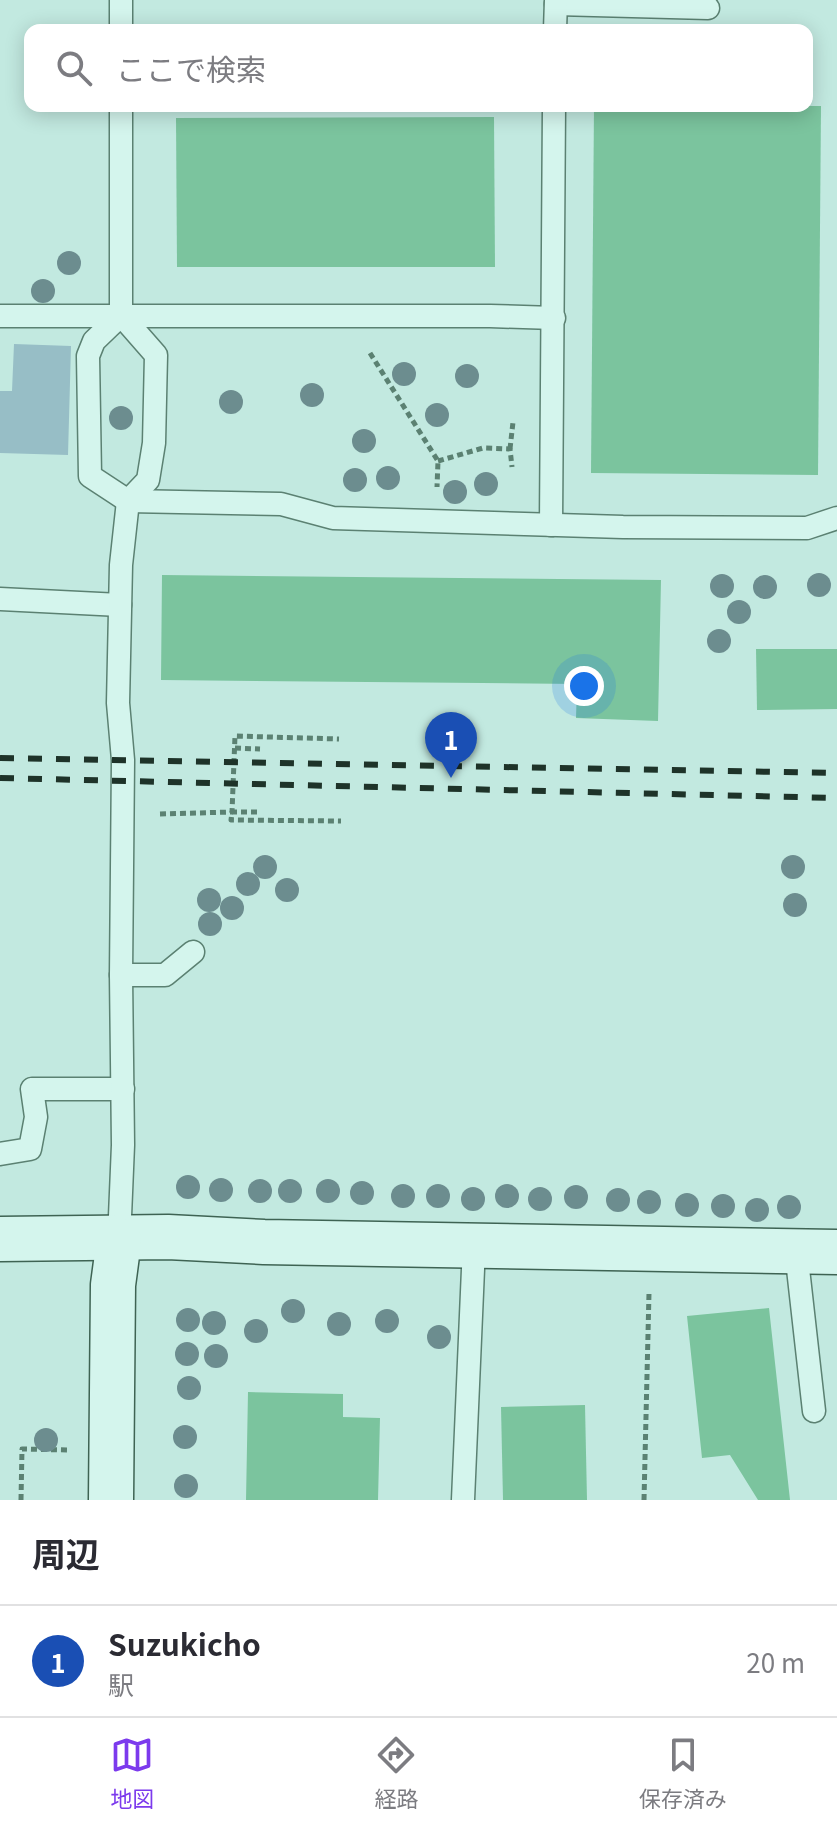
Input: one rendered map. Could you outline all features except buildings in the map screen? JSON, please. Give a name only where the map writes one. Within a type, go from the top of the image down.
[{"type":"street","points":[[0,1239],[119,1240],[168,1237],[816,1251]]},
{"type":"street","points":[[111,1500],[113,1285],[119,1240]]},
{"type":"lane","points":[[121,0],[121,24]]},
{"type":"lane","points":[[555,24],[556,2],[708,8]]},
{"type":"lane","points":[[119,1240],[123,1089],[123,760],[118,703],[121,565],[128,501],[148,480],[154,443],[156,355],[121,315],[121,112]]},
{"type":"lane","points":[[551,525],[554,112]]},
{"type":"lane","points":[[121,315],[94,341],[88,356],[90,476],[128,501],[281,504],[333,518],[551,525],[807,528],[837,518]]},
{"type":"lane","points":[[0,316],[554,318]]},
{"type":"lane","points":[[0,599],[120,605]]},
{"type":"lane","points":[[121,975],[165,975],[193,952]]},
{"type":"lane","points":[[0,1154],[30,1149],[36,1117],[32,1089],[123,1089]]},
{"type":"lane","points":[[463,1500],[474,1246]]},
{"type":"lane","points":[[814,1411],[816,1251]]},
{"type":"path","points":[[367,349],[438,461],[437,495]]},
{"type":"path","points":[[438,461],[483,448],[510,449],[513,474]]},
{"type":"path","points":[[339,739],[235,736],[231,820],[341,821]]},
{"type":"path","points":[[235,748],[260,749]]},
{"type":"path","points":[[160,814],[257,812]]},
{"type":"path","points":[[644,1500],[649,1282]]},
{"type":"path","points":[[21,1500],[22,1449],[76,1451]]},
{"type":"shaded area","points":[[14,344],[71,346],[68,455],[0,453],[0,391],[12,391]]},
{"type":"railway","points":[[0,758],[837,773]]},
{"type":"railway","points":[[0,778],[837,798]]},
{"type":"place","name":"Suzukicho","points":[[451,778]]}]
